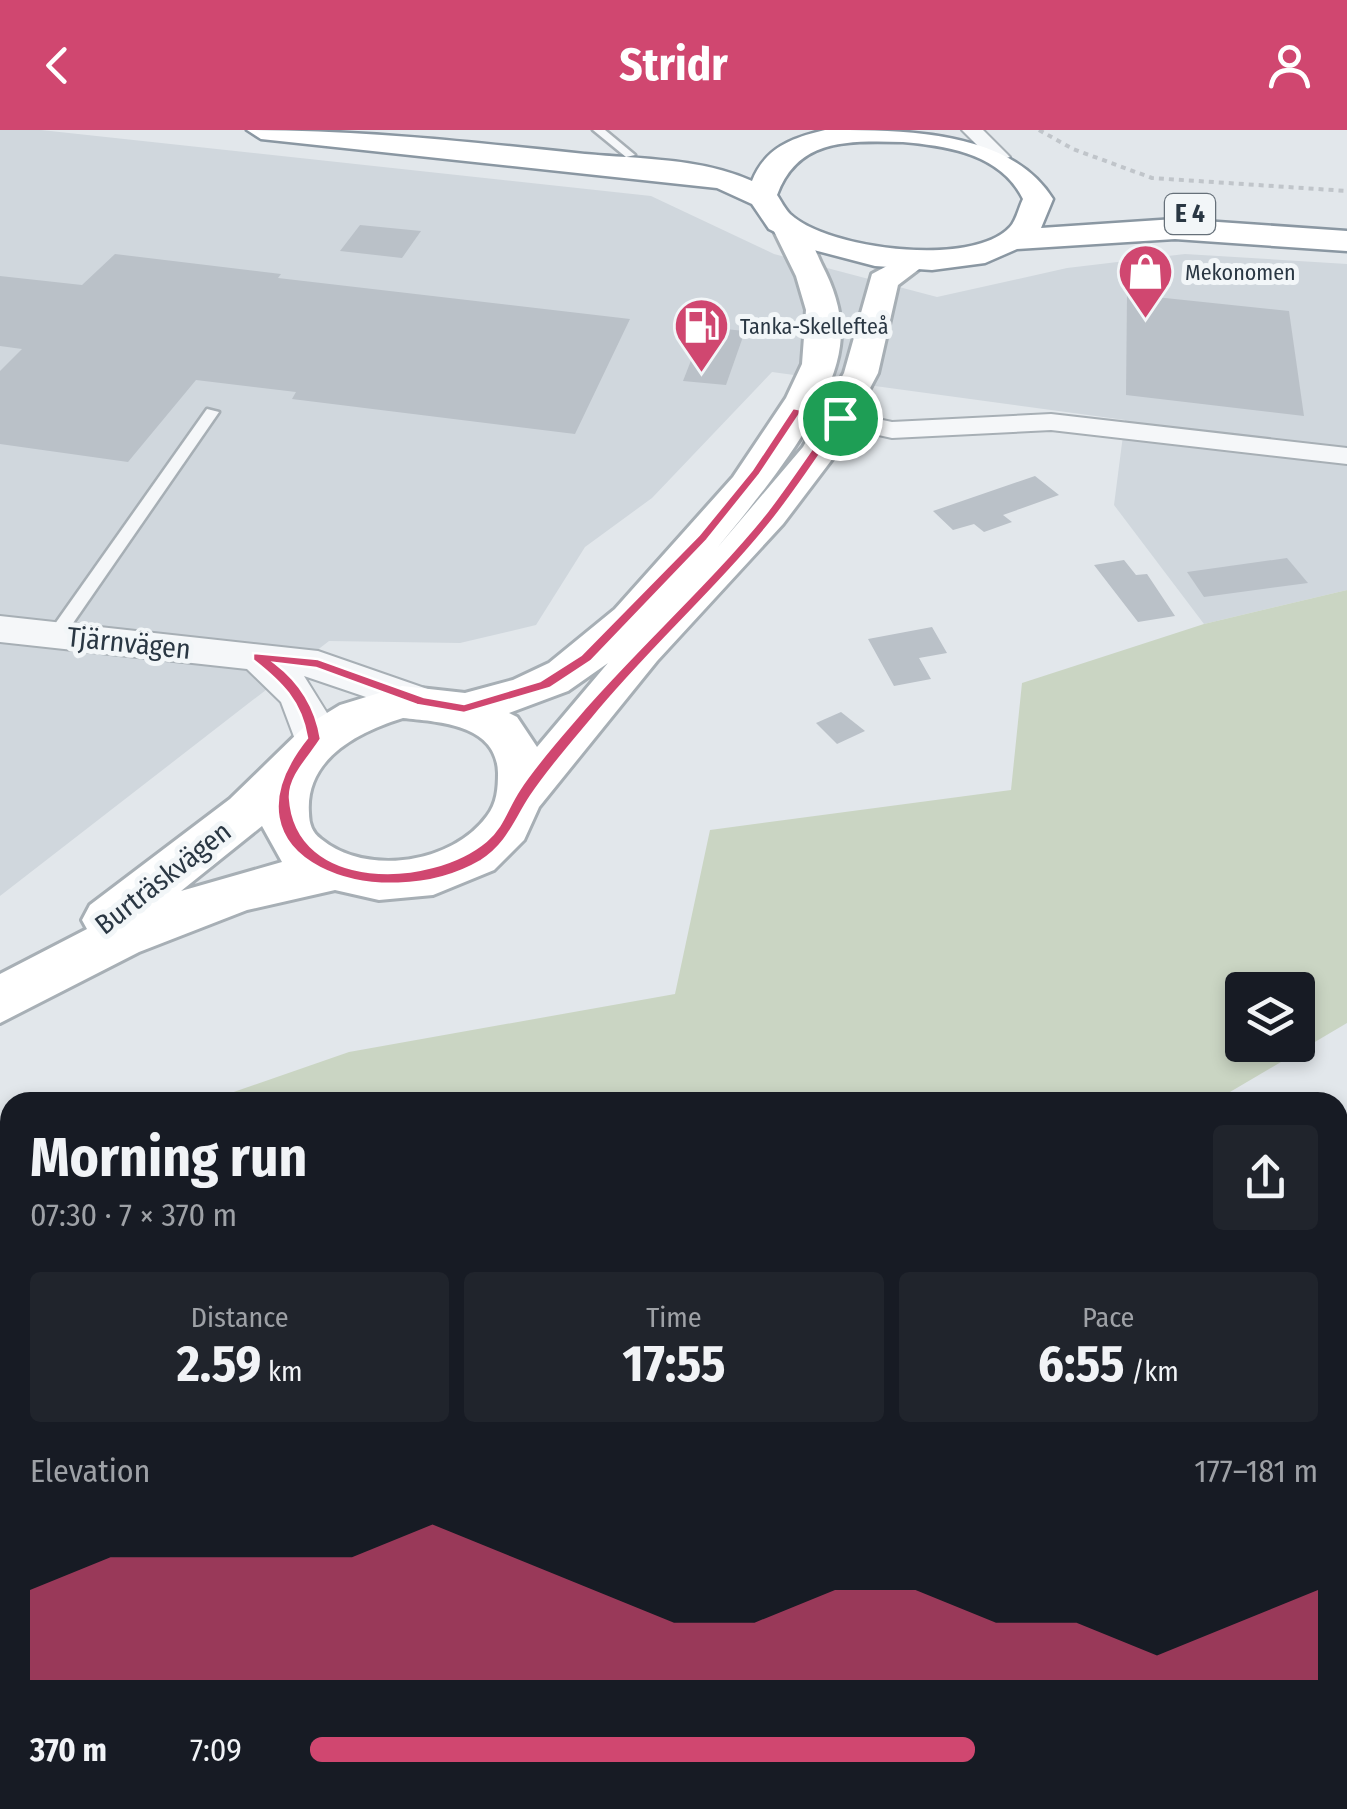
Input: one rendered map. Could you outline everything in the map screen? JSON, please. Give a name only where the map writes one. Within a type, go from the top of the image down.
[{"type":"highway","points":[[260,130],[703,176],[763,198],[787,228],[852,254],[915,260],[968,255],[1010,240],[1035,216],[1048,194],[1000,158],[956,141],[888,131],[744,152],[480,152]]},
{"type":"highway","points":[[763,198],[762,183],[770,169],[804,146]]},
{"type":"highway","name":"E 4","points":[[1096,204],[1347,228]]},
{"type":"highway","name":"E 4","points":[[1010,240],[1175,229],[1347,241]]},
{"type":"main road","points":[[787,228],[816,285],[824,325],[820,363],[797,410],[756,472],[703,538],[586,658],[545,684],[443,705],[364,711],[303,753],[282,796],[287,826],[305,852],[336,871],[381,881],[430,876],[454,868],[493,844],[508,828],[524,794],[642,651],[769,516],[840,418],[860,373],[883,281],[915,260]]},
{"type":"main road","points":[[443,705],[496,724],[517,749],[526,778],[524,794]]},
{"type":"main road","name":"Burträskvägen","points":[[14,991],[248,812],[303,753]]},
{"type":"main road","name":"Burträskvägen","points":[[14,991],[166,916],[217,896],[336,871]]},
{"type":"street","points":[[972,130],[1000,158]]},
{"type":"street","points":[[797,410],[892,430],[935,431],[1052,422],[1347,456]]},
{"type":"street","name":"Tjärnvägen","points":[[0,629],[318,664],[443,705]]},
{"type":"street","points":[[257,656],[290,681],[303,699],[303,753]]},
{"type":"lane","points":[[598,130],[630,155]]},
{"type":"lane","points":[[56,635],[212,412]]},
{"type":"path","points":[[1039,130],[1073,148],[1152,178],[1347,192]]},
{"type":"shaded area","points":[[0,130],[41,130],[651,196],[774,254],[937,297],[1067,268],[1185,254],[1347,264],[1347,590],[1204,624],[1114,505],[1125,420],[772,372],[652,498],[585,547],[536,625],[460,643],[329,641],[0,896]]},
{"type":"green space","points":[[1347,590],[1347,1023],[1315,1042],[1315,972],[1225,972],[1225,1062],[1281,1062],[1230,1092],[234,1092],[349,1052],[675,994],[710,830],[1011,790],[1022,683],[1204,624]]},
{"type":"building","points":[[360,225],[421,231],[402,258],[340,251]]},
{"type":"building","points":[[115,254],[281,274],[278,278],[630,319],[575,434],[292,399],[296,392],[196,380],[128,462],[0,444],[0,371],[22,349],[0,346],[0,276],[82,285]]},
{"type":"building","points":[[1127,294],[1289,311],[1304,416],[1126,395]]},
{"type":"building","points":[[704,327],[745,331],[726,385],[683,381]]},
{"type":"building","points":[[1035,476],[1059,495],[1003,515],[1012,522],[984,532],[974,524],[953,530],[933,511]]},
{"type":"building","points":[[1287,558],[1308,583],[1204,597],[1187,572]]},
{"type":"building","points":[[1124,560],[1136,575],[1147,574],[1175,616],[1138,622],[1094,565]]},
{"type":"building","points":[[932,627],[947,653],[919,658],[931,679],[894,686],[868,639]]},
{"type":"building","points":[[841,712],[865,731],[837,744],[816,723]]},
{"type":"place","name":"Mekonomen","points":[[1146,321]]},
{"type":"place","name":"Tanka-Skellefteå","points":[[701,375]]},
{"type":"route","points":[[797,410],[840,418],[769,516],[589,712],[524,794],[508,828],[493,844],[454,868],[430,876],[381,881],[357,878],[319,863],[294,840],[283,812],[282,796],[292,766],[314,739],[311,719],[290,681],[257,656],[318,664],[422,702],[464,708],[498,702],[545,684],[586,658],[703,538],[756,472],[797,410]]}]
